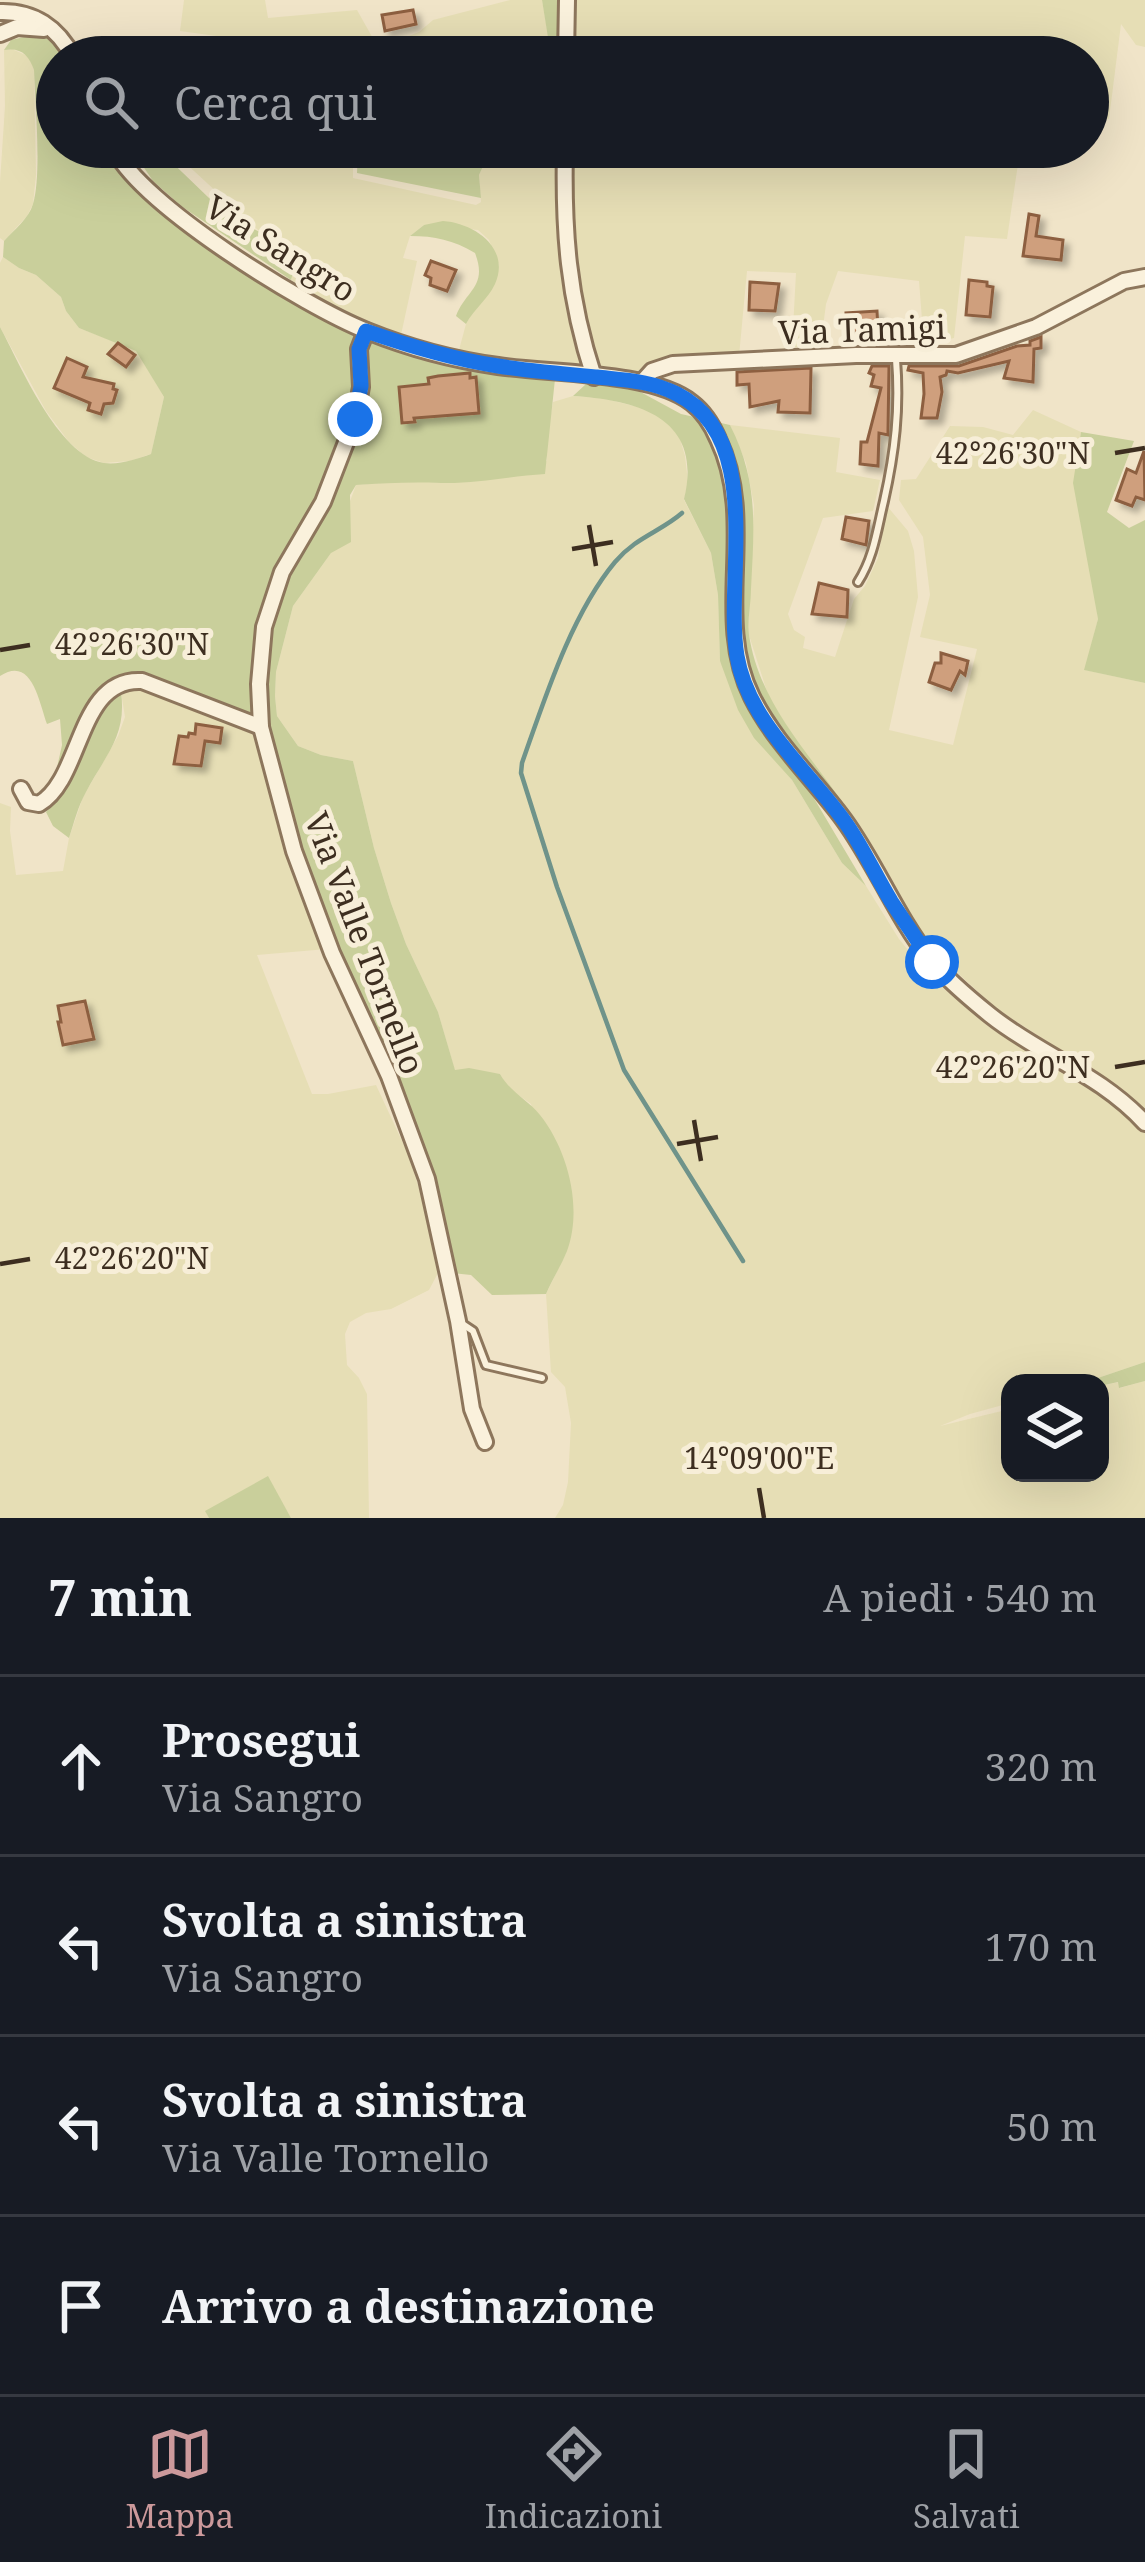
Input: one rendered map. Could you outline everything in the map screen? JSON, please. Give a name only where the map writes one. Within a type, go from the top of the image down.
[{"type":"street","points":[[566,36],[567,0]]},
{"type":"street","points":[[0,12],[25,14],[58,36]]},
{"type":"street","points":[[0,34],[32,26],[55,31]]},
{"type":"street","name":"Via Sangro","points":[[127,168],[178,216],[255,269],[366,331],[424,351],[496,366],[643,381],[692,402],[708,419],[724,452],[737,518],[737,660],[772,732],[843,820],[932,962],[992,1017],[1123,1099],[1145,1123]]},
{"type":"street","points":[[565,168],[566,252],[578,328],[594,377]]},
{"type":"street","name":"Via Tamigi","points":[[643,381],[652,370],[673,364],[956,355],[1036,327],[1124,281],[1145,278]]},
{"type":"street","name":"Via Valle Tornello","points":[[366,331],[359,349],[361,386],[355,419],[322,502],[282,572],[263,626],[261,727],[294,851],[427,1179],[472,1409],[485,1442]]},
{"type":"street","points":[[21,789],[28,802],[39,804],[51,797],[86,721],[112,688],[127,680],[142,681],[261,727]]},
{"type":"lane","points":[[858,582],[871,562],[890,478],[900,403],[896,355]]},
{"type":"lane","points":[[458,1321],[473,1330],[486,1365],[542,1378]]},
{"type":"shaded area","points":[[184,0],[265,0],[268,18],[357,10],[372,36],[216,36],[180,31]]},
{"type":"shaded area","points":[[510,0],[542,0],[548,36],[409,36],[433,20]]},
{"type":"shaded area","points":[[570,0],[1145,0],[1145,47],[1136,45],[1121,24],[1109,119],[1109,36],[570,36]]},
{"type":"shaded area","points":[[4,50],[30,57],[34,70],[36,175],[33,204],[4,241],[0,238],[0,182]]},
{"type":"shaded area","points":[[191,168],[353,168],[353,178],[476,205],[481,202],[482,168],[1017,168],[1007,239],[965,236],[954,338],[924,345],[919,281],[838,271],[823,327],[802,325],[801,347],[792,347],[796,273],[747,271],[739,356],[642,375],[595,370],[583,354],[584,367],[459,350],[466,324],[499,265],[489,240],[478,230],[424,225],[410,236],[403,258],[417,261],[401,335],[339,309],[291,280],[293,251],[271,242]]},
{"type":"shaded area","points":[[3,257],[36,275],[61,297],[79,328],[136,350],[164,397],[151,454],[104,463],[86,457],[69,442],[46,411],[0,327]]},
{"type":"shaded area","points":[[573,396],[602,398],[642,408],[678,432],[688,482],[684,500],[711,553],[720,661],[775,759],[842,863],[866,886],[929,976],[989,1027],[1059,1071],[1077,1061],[997,1009],[916,929],[769,698],[748,632],[754,505],[746,463],[730,425],[840,438],[836,472],[880,480],[873,511],[823,518],[788,614],[794,630],[805,637],[803,648],[835,657],[854,599],[878,558],[887,506],[908,531],[918,597],[889,730],[953,745],[977,649],[920,637],[930,595],[923,537],[899,500],[901,480],[916,479],[950,426],[983,427],[1013,435],[1033,410],[1081,432],[1079,451],[1098,619],[1085,670],[1145,683],[1145,1362],[1109,1374],[1001,1374],[1001,1405],[940,1426],[1001,1411],[1001,1482],[1109,1482],[1109,1384],[1119,1382],[1120,1388],[1145,1381],[1145,1518],[555,1518],[568,1482],[571,1423],[565,1387],[551,1372],[546,1294],[566,1253],[531,1104],[507,1087],[500,1074],[455,1071],[438,1012],[391,903],[353,761],[298,746],[277,716],[275,696],[276,672],[293,606],[331,553],[356,485],[503,477],[547,461],[553,402]]},
{"type":"shaded area","points":[[128,683],[260,729],[327,949],[257,955],[312,1094],[376,1085],[409,1156],[421,1195],[438,1273],[429,1290],[391,1309],[366,1313],[350,1322],[345,1334],[347,1365],[367,1394],[369,1518],[291,1518],[267,1477],[206,1512],[209,1518],[0,1518],[0,803],[11,807],[16,875],[63,871],[83,797],[125,717],[121,692]]},
{"type":"green space","points":[[542,0],[563,0],[564,36],[548,36]]},
{"type":"green space","points":[[41,33],[46,36],[36,36],[36,114],[34,70],[24,53],[4,50],[11,40]]},
{"type":"green space","points":[[37,168],[119,168],[170,218],[292,300],[358,334],[353,349],[365,348],[368,337],[505,373],[555,379],[545,474],[356,485],[350,495],[351,542],[331,553],[293,606],[276,672],[275,696],[277,716],[298,746],[353,761],[391,903],[438,1012],[455,1070],[500,1074],[540,1115],[558,1145],[573,1198],[572,1234],[546,1294],[492,1295],[471,1275],[452,1273],[430,1176],[309,882],[263,721],[141,676],[118,676],[97,698],[52,790],[62,745],[60,719],[47,724],[27,676],[11,671],[0,676],[0,327],[56,427],[87,457],[116,463],[151,454],[164,397],[136,351],[79,328],[61,297],[36,275],[3,257],[4,241],[25,219],[36,191]]},
{"type":"green space","points":[[144,168],[178,168],[235,223],[293,251],[291,280],[181,206]]},
{"type":"green space","points":[[357,168],[482,168],[481,198],[357,173]]},
{"type":"green space","points":[[443,221],[477,232],[498,259],[495,284],[466,324],[456,316],[477,281],[475,253],[444,240],[410,236],[424,225]]},
{"type":"green space","points":[[586,384],[635,389],[681,414],[730,425],[750,486],[749,630],[756,665],[783,719],[867,844],[765,710],[751,685],[737,623],[727,624],[731,660],[763,730],[812,795],[866,886],[842,863],[792,780],[754,738],[738,710],[720,661],[711,553],[684,499],[688,471],[675,432],[642,409],[573,396]]},
{"type":"green space","points":[[1081,432],[1134,441],[1107,512],[1129,528],[1145,520],[1145,683],[1084,670],[1098,619],[1073,483]]},
{"type":"green space","points":[[113,692],[121,692],[118,733],[83,797],[69,838],[53,826],[46,812],[62,793],[94,717]]},
{"type":"green space","points":[[1145,1362],[1145,1381],[1119,1388],[1118,1382],[1109,1384],[1109,1374]]},
{"type":"green space","points":[[268,1476],[291,1518],[209,1518],[205,1511]]},
{"type":"building","points":[[413,10],[416,24],[385,31],[382,15]]},
{"type":"building","points":[[1029,214],[1039,216],[1036,236],[1063,240],[1061,260],[1023,256]]},
{"type":"building","points":[[431,261],[456,270],[447,291],[430,285],[431,278],[425,275]]},
{"type":"building","points":[[969,280],[993,287],[990,317],[966,315]]},
{"type":"building","points":[[750,282],[779,284],[775,311],[749,310]]},
{"type":"building","points":[[877,311],[878,330],[847,333],[846,313]]},
{"type":"building","points":[[1041,337],[1041,348],[1034,349],[1033,382],[1004,378],[1009,361],[958,373],[947,371],[940,377],[937,418],[921,418],[923,373],[908,370],[909,366],[959,366],[1030,345]]},
{"type":"building","points":[[118,343],[135,355],[126,367],[108,354]]},
{"type":"building","points":[[67,358],[87,367],[83,377],[114,384],[113,403],[104,404],[101,414],[88,410],[90,403],[54,388]]},
{"type":"building","points":[[872,366],[889,366],[888,435],[879,433],[878,466],[860,464],[861,442],[867,442],[881,388],[871,386]]},
{"type":"building","points":[[811,368],[810,413],[778,412],[779,401],[750,407],[749,384],[737,385],[737,372]]},
{"type":"building","points":[[470,373],[470,378],[476,377],[479,413],[402,423],[399,387]]},
{"type":"building","points":[[1144,451],[1145,500],[1136,497],[1132,506],[1116,500],[1127,469],[1136,473]]},
{"type":"building","points":[[846,517],[869,521],[866,545],[842,539]]},
{"type":"building","points":[[819,583],[848,590],[847,617],[812,614]]},
{"type":"building","points":[[941,653],[968,661],[965,675],[960,671],[951,690],[929,682],[935,663],[941,663]]},
{"type":"building","points":[[196,724],[222,728],[220,743],[205,741],[201,766],[174,764],[179,736],[195,734]]},
{"type":"building","points":[[85,1001],[94,1039],[63,1045],[58,1006]]},
{"type":"waterway","points":[[682,513],[631,546],[599,583],[561,658],[521,773],[624,1070],[743,1261]]},
{"type":"route","points":[[355,419],[361,386],[359,349],[366,331],[424,351],[496,366],[643,381],[692,402],[708,419],[730,475],[737,518],[737,660],[751,696],[772,732],[843,820],[932,962]]}]
